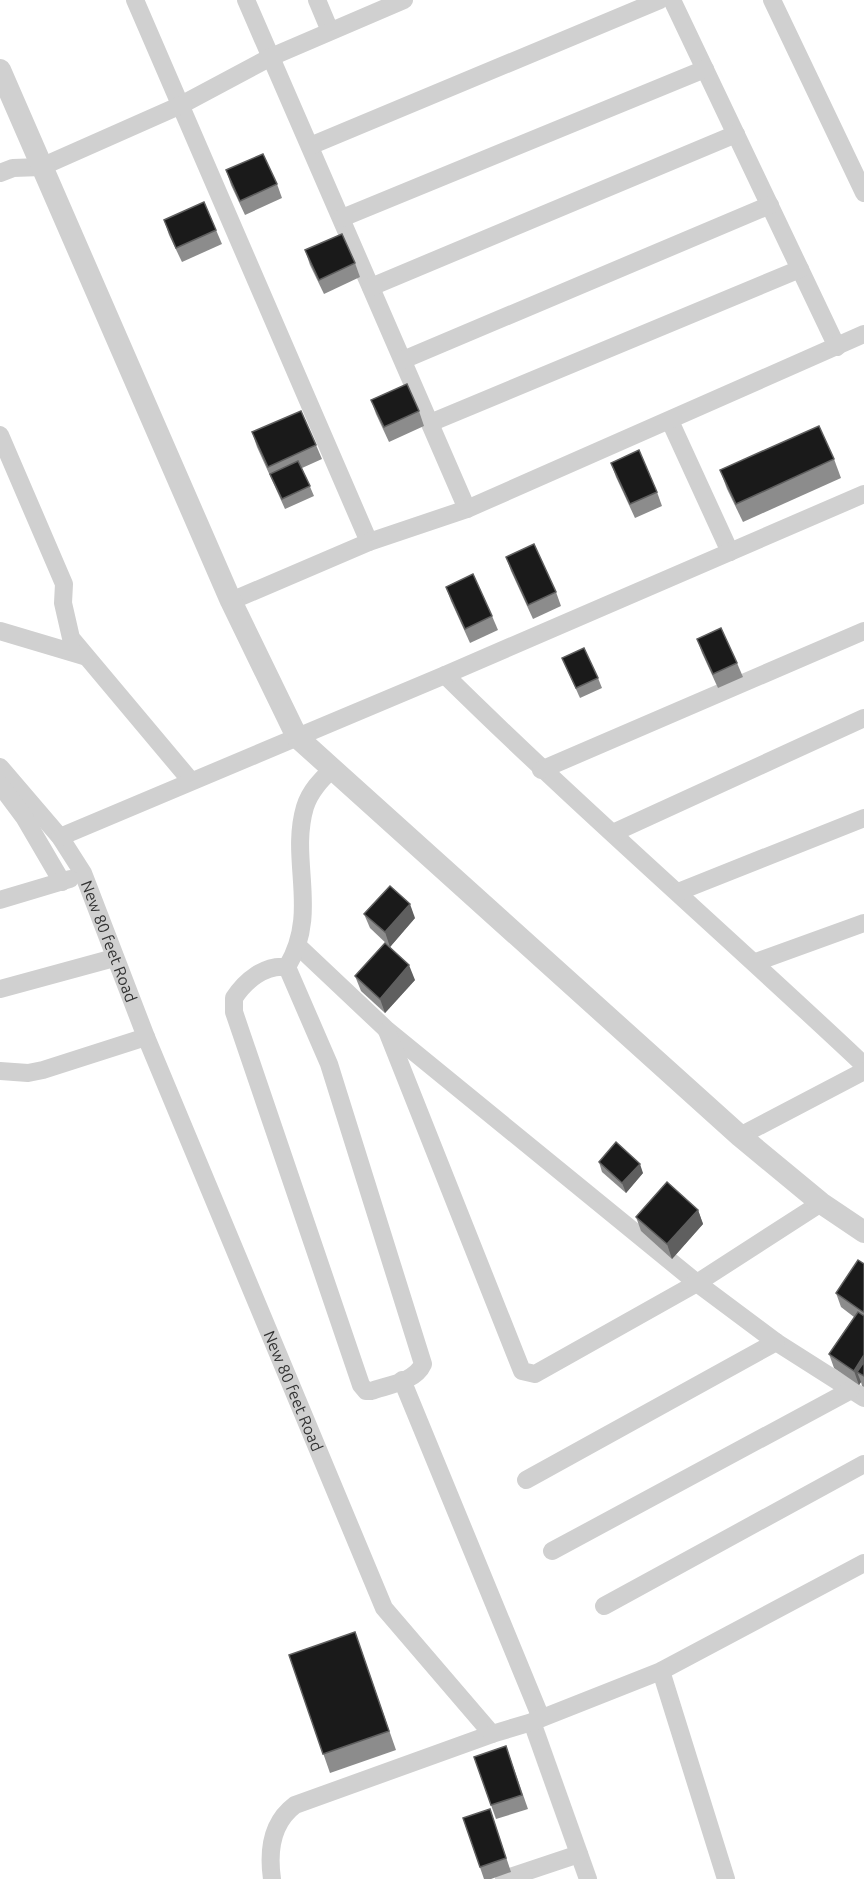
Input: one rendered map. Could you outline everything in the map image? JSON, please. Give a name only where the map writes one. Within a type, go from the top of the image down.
[{"type":"street","points":[[135,0],[369,542]]},
{"type":"street","points":[[246,0],[468,509]]},
{"type":"street","points":[[316,0],[330,31]]},
{"type":"street","points":[[310,146],[660,0]]},
{"type":"street","points":[[672,0],[837,347]]},
{"type":"street","points":[[772,0],[864,193]]},
{"type":"street","points":[[0,173],[13,168],[41,168],[181,105],[271,57],[399,1]]},
{"type":"street","points":[[342,218],[705,69]]},
{"type":"street","points":[[0,70],[231,601],[297,737],[740,1136],[821,1203],[864,1232]]},
{"type":"street","points":[[371,287],[736,134]]},
{"type":"street","points":[[403,360],[770,205]]},
{"type":"street","points":[[430,423],[800,269]]},
{"type":"street","points":[[231,601],[369,542],[468,509],[864,334]]},
{"type":"street","points":[[670,420],[730,552]]},
{"type":"street","points":[[2,445],[64,584],[66,623],[71,638],[191,782]]},
{"type":"street","points":[[60,837],[445,675],[864,494]]},
{"type":"street","points":[[0,631],[84,656]]},
{"type":"street","points":[[541,770],[864,631]]},
{"type":"street","points":[[445,675],[541,770],[756,962],[864,1065]]},
{"type":"street","points":[[613,833],[864,718]]},
{"type":"street","name":"New 80 feet Road","points":[[0,767],[60,837],[83,873],[146,1037],[384,1608],[492,1734]]},
{"type":"street","points":[[287,967],[298,946],[303,929],[302,841],[305,808],[314,789],[332,769]]},
{"type":"street","points":[[0,785],[24,817],[62,882]]},
{"type":"street","points":[[678,892],[864,818]]},
{"type":"street","points":[[0,900],[62,882],[83,873]]},
{"type":"street","points":[[756,962],[864,923]]},
{"type":"street","points":[[298,946],[387,1030],[697,1282],[776,1342],[857,1394]]},
{"type":"street","points":[[0,989],[114,958]]},
{"type":"street","points":[[279,966],[287,967],[329,1064],[423,1364],[420,1372],[371,1391],[366,1391],[361,1385],[234,1012],[234,998],[251,978],[279,966]]},
{"type":"street","points":[[387,1030],[522,1371],[535,1374],[697,1282],[821,1203]]},
{"type":"street","points":[[0,1071],[28,1073],[43,1070],[146,1037]]},
{"type":"street","points":[[740,1136],[864,1071]]},
{"type":"street","points":[[526,1480],[776,1342]]},
{"type":"street","points":[[402,1380],[536,1720],[588,1879]]},
{"type":"street","points":[[552,1551],[857,1394]]},
{"type":"street","points":[[604,1606],[864,1464]]},
{"type":"street","points":[[272,1879],[269,1859],[274,1830],[283,1814],[295,1805],[536,1720],[661,1671],[864,1563]]},
{"type":"street","points":[[661,1671],[726,1879]]},
{"type":"street","points":[[504,1879],[579,1854]]},
{"type":"building","points":[[263,154],[277,184],[240,201],[226,170]]},
{"type":"building","points":[[204,202],[216,230],[176,248],[164,220]]},
{"type":"building","points":[[342,234],[355,263],[319,280],[305,250]]},
{"type":"building","points":[[407,384],[419,411],[384,427],[371,400]]},
{"type":"building","points":[[301,411],[316,445],[268,467],[252,432]]},
{"type":"building","points":[[819,426],[834,459],[736,504],[720,470]]},
{"type":"building","points":[[639,450],[657,492],[630,504],[611,463]]},
{"type":"building","points":[[298,461],[310,486],[282,499],[270,474]]},
{"type":"building","points":[[534,544],[556,592],[528,605],[506,557]]},
{"type":"building","points":[[473,574],[492,616],[465,629],[446,587]]},
{"type":"building","points":[[721,628],[737,663],[713,674],[697,639]]},
{"type":"building","points":[[584,648],[598,678],[576,688],[562,658]]},
{"type":"building","points":[[390,886],[410,904],[385,932],[364,914]]},
{"type":"building","points":[[385,943],[409,965],[380,999],[355,976]]},
{"type":"building","points":[[616,1142],[640,1164],[622,1183],[599,1162]]},
{"type":"building","points":[[667,1182],[698,1210],[667,1244],[636,1217]]},
{"type":"building","points":[[858,1260],[864,1264],[863,1312],[836,1293]]},
{"type":"building","points":[[858,1312],[864,1316],[864,1355],[854,1371],[829,1354]]},
{"type":"building","points":[[864,1362],[864,1376],[857,1372]]},
{"type":"building","points":[[355,1632],[389,1731],[323,1754],[289,1655]]},
{"type":"building","points":[[506,1746],[522,1795],[491,1805],[474,1757]]},
{"type":"building","points":[[490,1809],[506,1858],[480,1867],[463,1818]]}]
